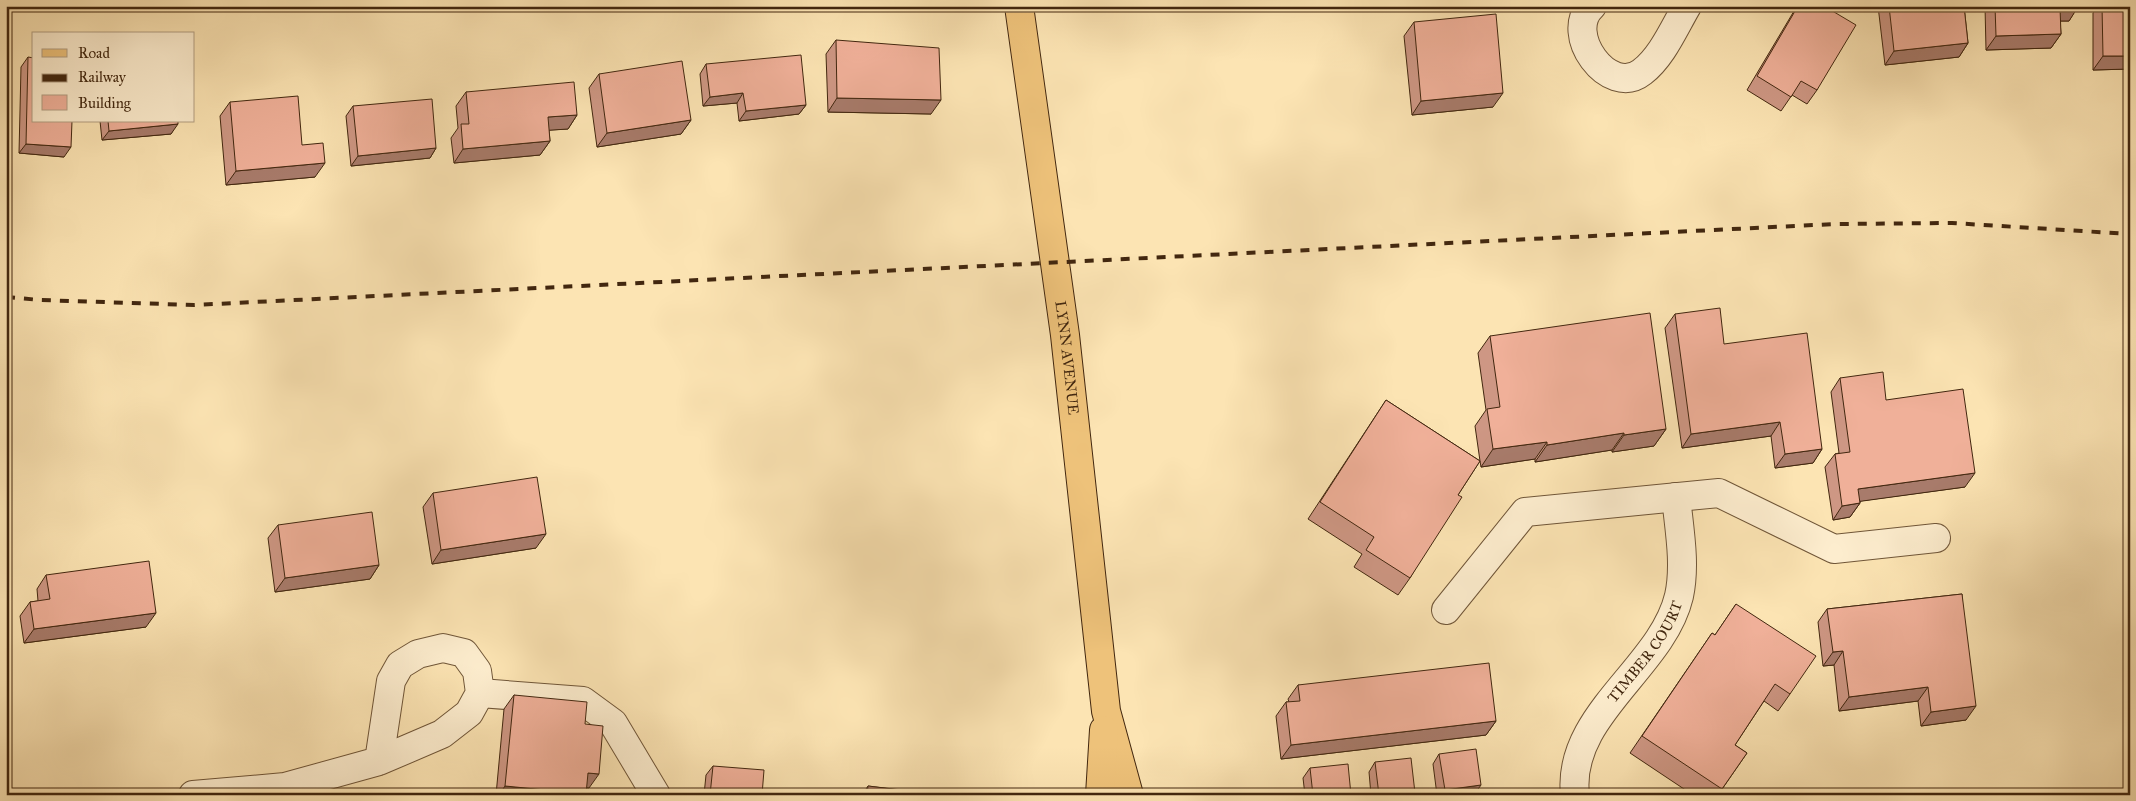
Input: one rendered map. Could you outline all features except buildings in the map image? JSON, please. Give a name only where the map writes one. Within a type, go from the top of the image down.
[{"type":"main road","name":"LYNN AVENUE","points":[[1019,6],[1065,335],[1106,712],[1129,795]]},
{"type":"main road","name":"LYNN AVENUE","points":[[1100,795],[1106,712]]},
{"type":"street","points":[[1592,6],[1586,12],[1582,28],[1584,44],[1602,68],[1612,75],[1624,78],[1640,74],[1655,60],[1687,6]]},
{"type":"street","points":[[1446,610],[1525,512],[1719,492],[1834,549],[1936,538]]},
{"type":"street","name":"TIMBER COURT","points":[[1575,795],[1574,786],[1578,757],[1588,733],[1664,631],[1678,596],[1681,557],[1676,497]]},
{"type":"street","points":[[193,795],[285,787],[379,761],[442,734],[469,713],[480,693],[477,671],[464,653],[443,648],[418,654],[400,665],[391,681],[379,761]]},
{"type":"street","points":[[480,693],[583,701],[613,723],[656,795]]},
{"type":"railway","points":[[6,297],[40,300],[194,305],[1835,224],[1952,223],[2130,234]]}]
